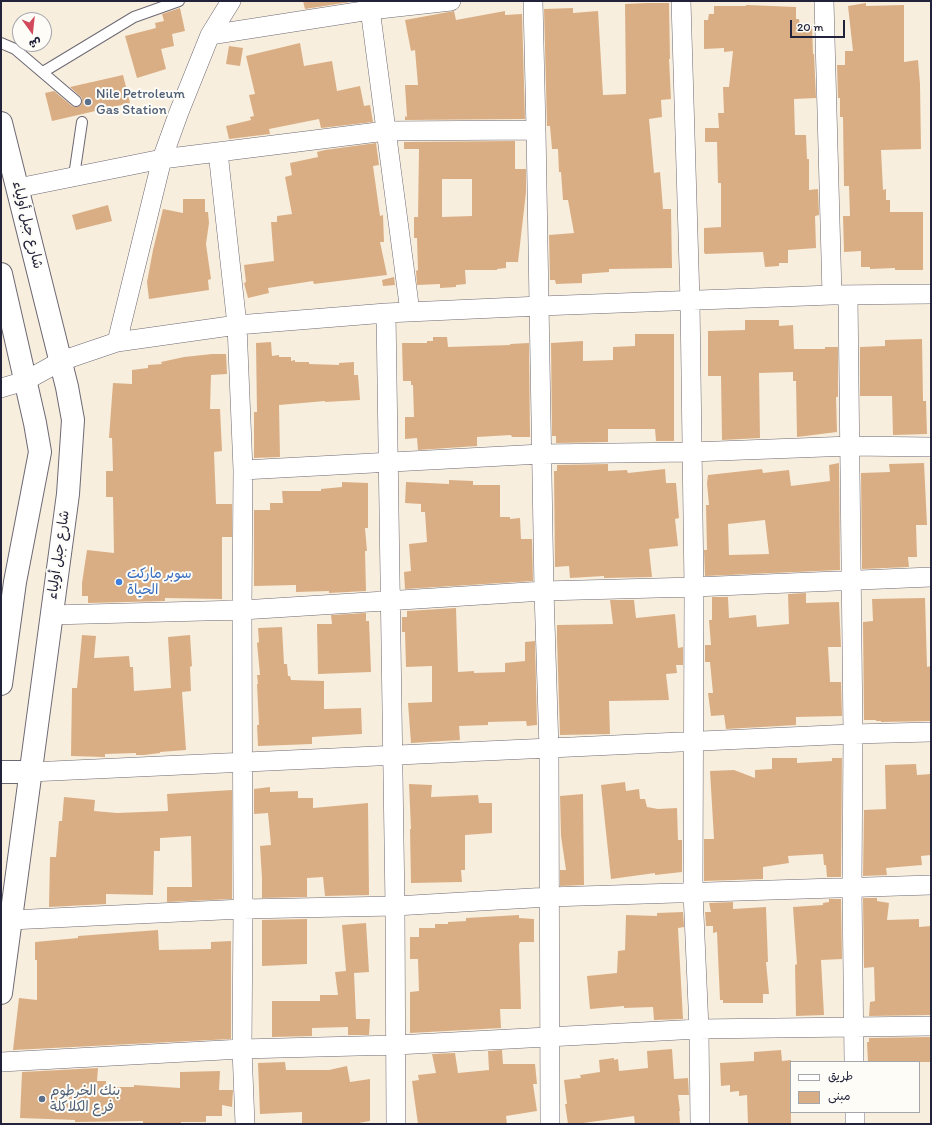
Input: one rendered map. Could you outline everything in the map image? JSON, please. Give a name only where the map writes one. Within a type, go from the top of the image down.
[{"type":"main road","name":"شارع جبل أولياء","points":[[1,123],[61,361],[72,408],[73,420],[68,494],[1,993]]},
{"type":"main road","points":[[1,274],[35,423],[40,452],[8,582],[1,684]]},
{"type":"main road","points":[[1,772],[30,772]]},
{"type":"street","points":[[117,342],[162,159],[210,35],[231,1]]},
{"type":"street","points":[[210,35],[370,6],[451,1]]},
{"type":"street","points":[[532,1],[540,306],[544,591],[549,749],[550,1124]]},
{"type":"street","points":[[681,1],[690,301],[694,587],[693,892],[699,1029],[700,1124]]},
{"type":"street","points":[[824,1],[850,446],[854,1061]]},
{"type":"street","points":[[370,6],[410,312]]},
{"type":"street","points":[[18,188],[162,159],[386,130],[536,130]]},
{"type":"street","points":[[218,152],[237,325],[243,470],[242,1050],[245,1124]]},
{"type":"street","points":[[1,388],[25,381],[61,361],[117,342],[237,325],[386,313],[540,306],[840,295],[931,294]]},
{"type":"street","points":[[386,313],[387,462],[395,906],[396,1124]]},
{"type":"street","points":[[243,470],[541,454],[691,452],[850,446],[931,447]]},
{"type":"street","points":[[51,615],[242,610],[544,591],[694,587],[931,576]]},
{"type":"street","points":[[30,772],[242,761],[392,756],[694,741],[931,732]]},
{"type":"street","points":[[10,920],[243,909],[395,906],[549,897],[852,886],[931,885]]},
{"type":"street","points":[[1,1062],[242,1050],[396,1045],[699,1029],[931,1026]]},
{"type":"street","points":[[854,1113],[855,1124]]},
{"type":"lane","points":[[43,72],[134,18],[180,1]]},
{"type":"lane","points":[[1,43],[15,49],[76,101]]},
{"type":"lane","points":[[74,176],[82,122]]},
{"type":"building","points":[[303,1],[349,1],[350,2],[305,9]]},
{"type":"building","points":[[669,3],[671,99],[661,100],[662,117],[649,119],[654,173],[660,172],[663,209],[671,209],[672,268],[609,269],[609,272],[582,274],[582,283],[556,284],[555,280],[550,280],[549,235],[574,233],[568,200],[563,200],[561,172],[559,172],[558,149],[552,149],[550,126],[547,126],[544,9],[573,8],[573,13],[598,11],[603,95],[626,94],[625,4]]},
{"type":"building","points":[[866,3],[866,6],[904,5],[904,62],[918,60],[921,149],[881,150],[883,190],[886,189],[886,200],[890,200],[890,212],[923,212],[923,270],[895,270],[895,268],[870,269],[870,267],[861,267],[861,251],[844,252],[843,216],[850,216],[849,186],[844,186],[843,117],[840,117],[837,65],[845,65],[845,51],[853,51],[848,6]]},
{"type":"building","points":[[746,5],[796,7],[796,19],[799,19],[800,27],[812,26],[816,98],[794,99],[795,135],[806,135],[807,159],[809,159],[809,190],[818,189],[819,215],[815,216],[816,248],[788,250],[788,263],[779,263],[779,266],[765,267],[763,252],[705,254],[704,252],[704,228],[721,227],[721,183],[718,183],[717,142],[705,142],[705,128],[719,128],[718,113],[724,113],[723,87],[729,87],[733,51],[724,52],[724,48],[704,49],[704,20],[708,20],[709,14],[714,14],[714,6]]},
{"type":"building","points":[[180,8],[185,31],[172,34],[174,46],[161,49],[166,69],[137,78],[125,36],[156,28],[155,23],[164,21],[162,14]]},
{"type":"building","points":[[454,11],[456,20],[505,11],[505,15],[522,14],[525,119],[405,120],[405,116],[407,117],[405,85],[418,85],[415,50],[411,51],[405,20]]},
{"type":"building","points":[[300,43],[304,66],[332,61],[337,91],[360,86],[364,106],[370,105],[373,122],[321,128],[319,119],[269,129],[270,134],[229,139],[226,126],[251,120],[250,117],[254,116],[249,95],[255,94],[246,56]]},
{"type":"building","points":[[229,46],[243,48],[240,66],[226,64]]},
{"type":"building","points":[[123,75],[130,103],[52,121],[45,93],[54,91],[72,106],[78,107],[81,105],[82,98],[70,87]]},
{"type":"building","points":[[515,141],[515,169],[526,169],[526,192],[518,262],[506,262],[506,268],[497,270],[465,270],[466,284],[456,285],[456,287],[440,288],[440,284],[417,285],[417,238],[414,238],[414,217],[418,217],[419,149],[404,149],[404,142]],"holes":[[[442,179],[472,179],[472,216],[442,217]]]},
{"type":"building","points":[[376,143],[379,165],[373,166],[380,216],[383,215],[384,242],[380,242],[387,275],[314,284],[313,281],[268,288],[269,293],[248,298],[244,283],[246,282],[244,265],[274,261],[271,222],[277,222],[277,216],[292,214],[285,177],[292,175],[290,163],[318,157],[317,152],[325,150]]},
{"type":"building","points":[[183,199],[205,199],[205,212],[208,212],[209,223],[206,244],[211,279],[208,280],[209,290],[149,299],[147,282],[163,209],[183,213]]},
{"type":"building","points":[[108,205],[112,221],[76,230],[72,215]]},
{"type":"building","points":[[394,277],[395,285],[383,286],[382,280]]},
{"type":"building","points":[[745,320],[779,320],[779,326],[793,325],[794,349],[825,349],[825,347],[838,347],[838,397],[836,397],[837,432],[797,437],[796,381],[793,381],[793,372],[759,373],[760,438],[722,440],[721,376],[708,376],[708,331],[745,330]]},
{"type":"building","points":[[635,334],[674,334],[674,441],[656,441],[655,429],[608,429],[608,442],[556,443],[556,436],[552,436],[551,343],[583,341],[583,361],[613,360],[613,347],[635,346]]},
{"type":"building","points":[[433,337],[447,337],[448,347],[529,343],[530,437],[512,437],[511,435],[477,437],[477,446],[418,450],[417,438],[405,439],[405,417],[414,417],[413,385],[411,385],[411,381],[403,381],[402,343],[427,343],[427,341],[433,341]]},
{"type":"building","points":[[922,339],[923,401],[926,401],[927,434],[893,435],[892,396],[860,396],[860,347],[885,346],[885,340]]},
{"type":"building","points":[[271,342],[272,356],[279,355],[279,357],[291,357],[291,361],[295,360],[295,362],[339,365],[339,363],[354,362],[354,375],[358,375],[360,400],[279,405],[280,457],[254,458],[254,412],[257,412],[256,343]]},
{"type":"building","points":[[226,354],[227,374],[211,375],[210,409],[220,409],[222,451],[214,452],[216,504],[232,504],[232,537],[222,537],[222,599],[165,598],[165,601],[88,603],[88,596],[82,596],[82,583],[87,550],[114,553],[113,497],[106,497],[106,471],[113,471],[112,438],[109,438],[113,383],[132,384],[132,370],[148,368],[148,365],[162,364],[161,362],[184,357]]},
{"type":"building","points":[[839,463],[840,570],[705,576],[704,550],[707,550],[706,505],[709,505],[707,483],[708,475],[762,469],[763,473],[789,470],[791,486],[830,481],[829,465]],"holes":[[[765,520],[769,554],[729,555],[728,524]]]},
{"type":"building","points":[[924,463],[927,525],[916,525],[917,557],[908,557],[909,567],[862,569],[861,473],[890,472],[889,464]]},
{"type":"building","points":[[608,464],[608,471],[627,470],[628,473],[665,469],[666,483],[676,483],[679,518],[675,519],[678,546],[649,549],[652,577],[604,578],[604,576],[570,578],[569,566],[555,567],[554,471],[557,471],[557,465]]},
{"type":"building","points":[[449,480],[473,481],[473,485],[500,485],[500,517],[510,517],[510,519],[520,518],[521,539],[532,539],[533,581],[405,589],[404,572],[411,571],[409,544],[427,542],[425,512],[421,512],[421,504],[405,503],[406,482],[449,484]]},
{"type":"building","points":[[342,482],[368,483],[368,528],[365,528],[367,551],[365,551],[366,591],[329,593],[329,591],[296,592],[296,585],[254,586],[254,510],[270,510],[270,503],[283,503],[282,491],[321,491],[321,489],[342,487]]},
{"type":"building","points":[[806,593],[806,603],[839,602],[841,647],[828,647],[830,682],[841,682],[842,716],[796,717],[796,725],[726,729],[724,715],[711,716],[708,693],[713,693],[710,662],[705,662],[705,645],[711,645],[709,620],[712,620],[712,597],[728,597],[729,618],[756,615],[757,627],[789,624],[788,594]]},
{"type":"building","points":[[925,598],[927,667],[931,666],[931,721],[881,722],[876,720],[864,720],[863,622],[873,621],[872,599]]},
{"type":"building","points":[[610,600],[634,600],[636,618],[675,614],[678,648],[683,647],[683,665],[676,665],[677,673],[666,674],[669,700],[609,701],[610,734],[560,735],[557,625],[613,624]]},
{"type":"building","points":[[456,608],[458,672],[505,672],[505,663],[525,661],[525,642],[535,641],[537,725],[527,726],[526,721],[488,722],[488,725],[459,726],[460,740],[411,743],[408,703],[432,702],[432,666],[406,667],[405,632],[402,632],[402,617],[407,617],[407,611]]},
{"type":"building","points":[[366,613],[366,621],[369,621],[371,672],[318,674],[317,624],[332,624],[331,615]]},
{"type":"building","points":[[282,627],[284,664],[287,664],[288,676],[290,676],[291,680],[324,681],[324,709],[361,708],[362,734],[312,737],[312,744],[258,746],[257,725],[259,725],[257,675],[260,675],[257,643],[259,642],[258,628]]},
{"type":"building","points":[[82,635],[96,636],[94,658],[129,656],[130,667],[133,667],[134,691],[171,688],[168,637],[190,635],[192,666],[190,667],[191,691],[182,692],[186,750],[144,755],[136,755],[136,753],[105,754],[105,757],[71,756],[72,688],[77,688]]},
{"type":"building","points":[[772,758],[797,758],[797,763],[832,761],[832,758],[842,758],[841,877],[827,877],[823,854],[788,856],[789,863],[763,867],[763,879],[704,881],[704,839],[714,839],[710,771],[734,770],[755,778],[755,770],[772,769]]},
{"type":"building","points":[[916,764],[917,775],[931,774],[931,855],[921,856],[922,865],[886,868],[887,875],[863,876],[864,810],[886,809],[885,765]]},
{"type":"building","points":[[625,782],[626,791],[639,789],[640,799],[645,799],[647,807],[658,809],[677,808],[678,840],[682,840],[682,872],[655,875],[655,873],[611,879],[601,785]]},
{"type":"building","points":[[409,784],[432,785],[431,797],[478,795],[479,803],[492,803],[492,833],[465,835],[465,870],[461,870],[462,882],[411,883]]},
{"type":"building","points":[[270,787],[270,792],[298,791],[298,798],[313,798],[313,808],[368,803],[369,895],[325,896],[323,877],[307,878],[307,897],[262,898],[260,846],[271,845],[268,813],[254,814],[254,789]]},
{"type":"building","points":[[232,790],[232,899],[167,902],[167,887],[192,887],[191,836],[160,838],[160,851],[154,851],[153,895],[106,894],[106,904],[49,907],[50,857],[56,857],[59,821],[62,821],[64,797],[95,800],[94,811],[117,813],[168,811],[167,794]]},
{"type":"building","points":[[583,794],[584,885],[560,886],[560,870],[566,870],[561,836],[560,796]]},
{"type":"building","points":[[863,898],[877,898],[877,901],[889,903],[887,920],[919,919],[919,927],[931,926],[931,1015],[869,1016],[870,1002],[875,1001],[874,967],[864,968]]},
{"type":"building","points":[[829,899],[841,899],[842,959],[821,960],[824,1015],[796,1016],[795,965],[797,964],[793,907],[823,905],[823,903],[829,902]]},
{"type":"building","points":[[733,902],[733,909],[766,907],[768,962],[766,962],[769,994],[763,994],[763,1003],[723,1003],[723,1000],[720,1000],[717,932],[713,933],[713,926],[706,926],[705,912],[711,912],[709,903]]},
{"type":"building","points":[[683,912],[684,927],[678,928],[683,1019],[654,1020],[653,1007],[624,1008],[624,1006],[590,1009],[587,976],[617,973],[618,951],[625,950],[626,915],[657,916],[657,913]]},
{"type":"building","points":[[519,915],[519,918],[534,919],[534,942],[520,942],[519,945],[521,1009],[500,1009],[501,1028],[410,1033],[410,992],[419,991],[418,959],[410,959],[410,937],[419,937],[419,928],[435,928],[435,924],[448,924],[448,922],[466,921],[466,918]]},
{"type":"building","points":[[307,919],[307,964],[262,966],[262,920]]},
{"type":"building","points":[[366,923],[369,972],[354,973],[356,1019],[370,1019],[369,1035],[348,1035],[348,1027],[312,1028],[312,1036],[272,1037],[272,1001],[320,1001],[320,995],[338,995],[335,972],[346,971],[342,925]]},
{"type":"building","points":[[158,930],[159,950],[211,949],[211,942],[231,941],[231,1039],[13,1050],[19,998],[37,1000],[37,960],[35,960],[35,942],[78,938],[78,936]]},
{"type":"building","points":[[931,1037],[931,1062],[868,1061],[867,1042],[869,1042],[869,1038]]},
{"type":"building","points":[[672,1049],[674,1079],[688,1078],[689,1095],[678,1095],[680,1123],[635,1124],[634,1116],[583,1123],[584,1124],[568,1124],[564,1080],[581,1078],[580,1075],[600,1072],[599,1060],[614,1058],[614,1060],[618,1059],[619,1071],[648,1068],[647,1051]]},
{"type":"building","points":[[502,1050],[503,1064],[535,1064],[537,1084],[533,1084],[537,1111],[506,1116],[507,1124],[418,1124],[412,1081],[419,1080],[418,1075],[436,1073],[432,1054],[455,1053],[458,1073],[489,1070],[488,1051]]},
{"type":"building","points":[[781,1050],[782,1061],[791,1060],[791,1124],[748,1124],[747,1095],[739,1096],[739,1091],[730,1092],[730,1085],[721,1086],[720,1063],[754,1061],[754,1052]]},
{"type":"building","points":[[285,1062],[286,1070],[329,1070],[347,1066],[350,1082],[370,1079],[370,1121],[353,1124],[302,1124],[302,1112],[260,1114],[258,1063]]},
{"type":"building","points":[[98,1068],[97,1081],[106,1081],[106,1087],[134,1087],[134,1085],[180,1088],[180,1072],[220,1071],[219,1090],[233,1090],[232,1107],[222,1105],[222,1116],[206,1116],[206,1122],[181,1122],[181,1124],[152,1124],[143,1123],[143,1121],[75,1122],[75,1120],[20,1118],[22,1072]]},
{"type":"place","name":"Nile Petroleum Gas Station","points":[[88,102]]},
{"type":"place","name":"سوبر ماركت الحياة","points":[[119,582]]},
{"type":"place","name":"بنك الخرطوم فرع الكلاكلة","points":[[42,1099]]}]
